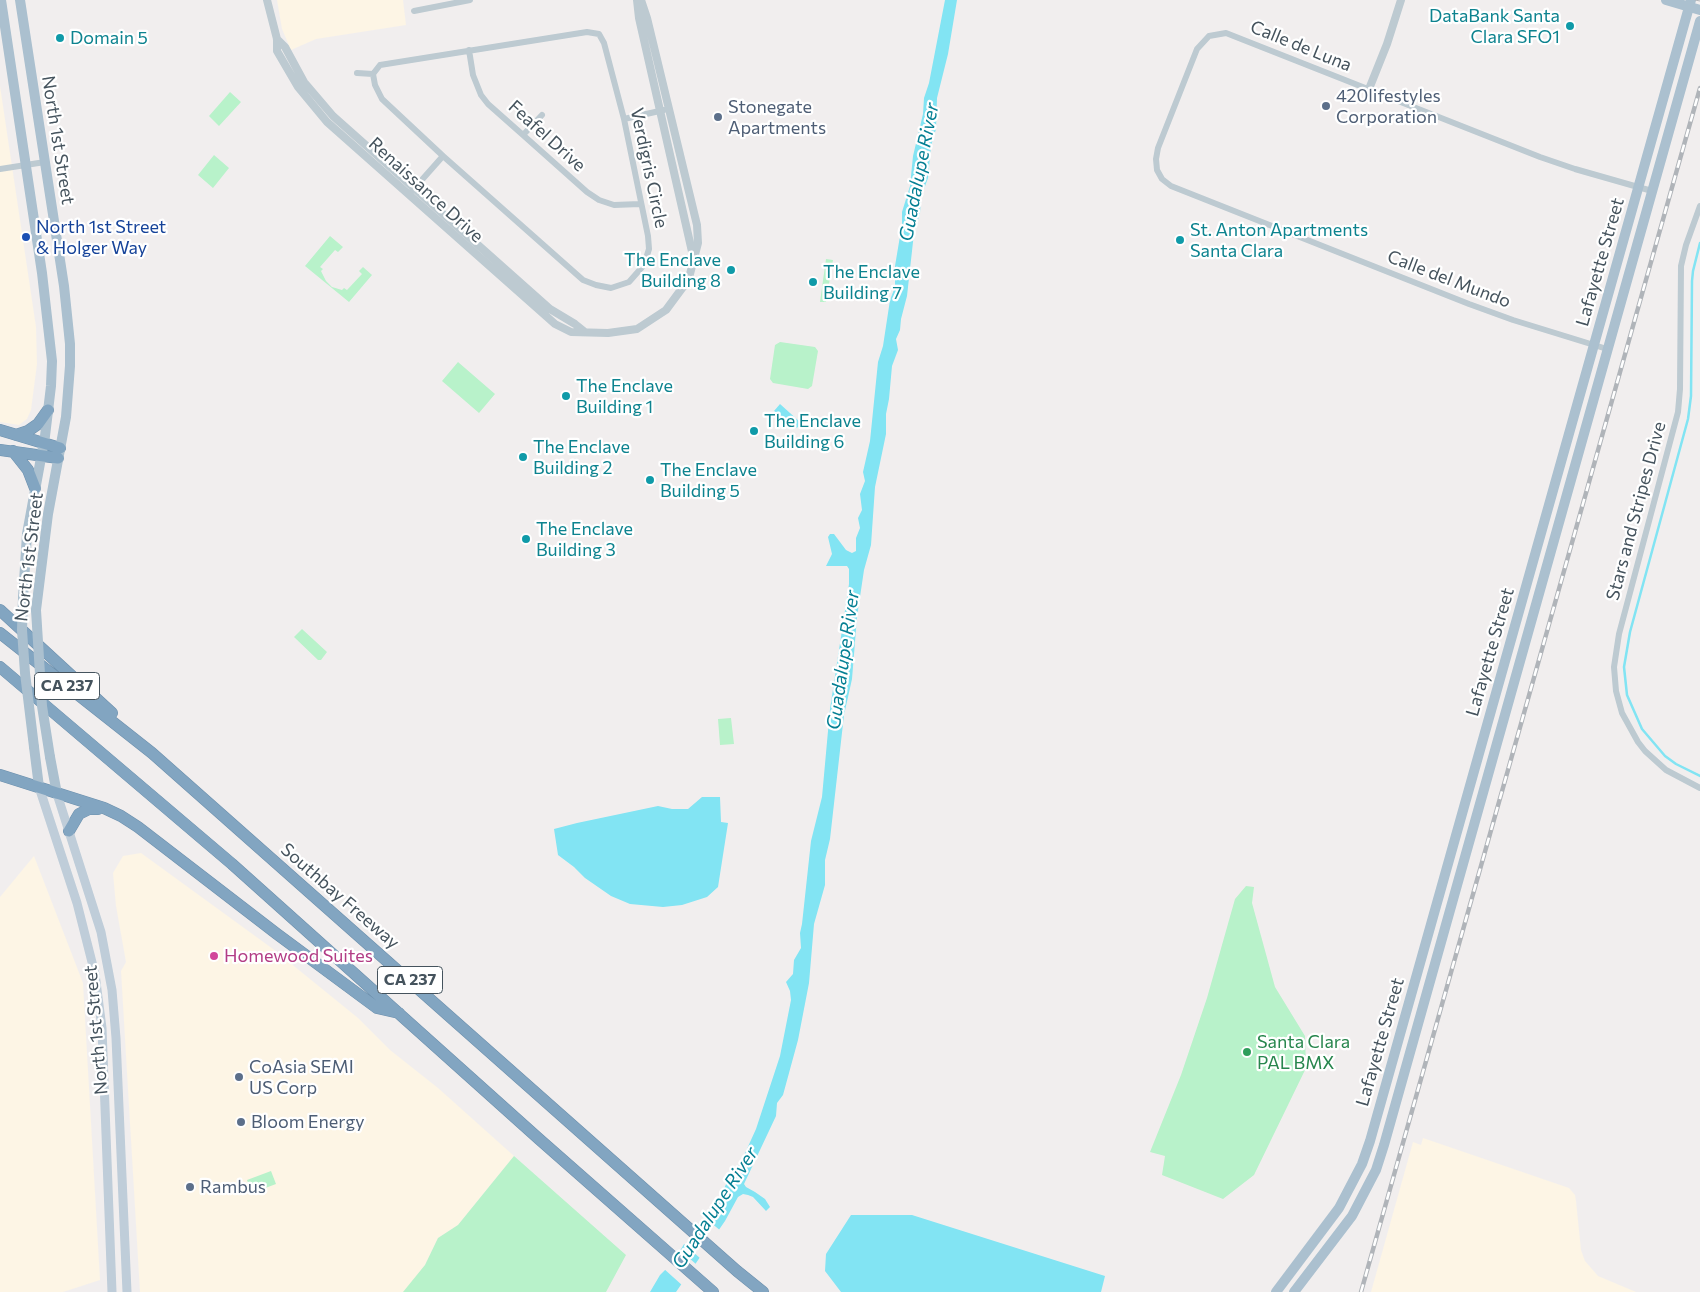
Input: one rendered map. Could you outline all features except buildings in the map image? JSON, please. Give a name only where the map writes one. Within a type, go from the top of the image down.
[{"type":"highway","points":[[16,435],[28,431],[38,424],[48,410]]},
{"type":"highway","points":[[0,430],[16,435],[43,449],[59,453]]},
{"type":"highway","points":[[0,450],[43,449]]},
{"type":"highway","points":[[13,451],[28,470],[35,488]]},
{"type":"highway","points":[[0,610],[140,738],[152,753]]},
{"type":"highway","name":"Southbay Freeway","points":[[0,634],[152,753],[763,1292]]},
{"type":"highway","name":"CA 237","points":[[0,667],[175,815],[713,1292]]},
{"type":"highway","points":[[0,775],[104,808],[138,827],[377,1008],[400,1014]]},
{"type":"highway","points":[[69,831],[79,814],[89,809],[104,808]]},
{"type":"main road","name":"North 1st Street","points":[[1,0],[51,350],[51,386],[43,449],[25,552],[22,630],[24,673],[39,787],[77,903],[95,974],[102,1028],[112,1292]]},
{"type":"main road","name":"North 1st Street","points":[[20,0],[64,286],[70,344],[68,397],[48,514],[36,610],[42,706],[57,794],[101,932],[112,990],[116,1038],[127,1292]]},
{"type":"main road","points":[[1666,0],[1700,10]]},
{"type":"main road","name":"Lafayette Street","points":[[1276,1292],[1339,1208],[1362,1164],[1691,0]]},
{"type":"main road","name":"Lafayette Street","points":[[1294,1292],[1352,1216],[1365,1194],[1379,1161],[1700,21]]},
{"type":"street","name":"Renaissance Drive","points":[[267,0],[281,58],[298,87],[327,122],[555,324],[571,332],[608,333],[637,329],[666,310],[683,288],[690,274],[693,258],[647,18],[639,0]]},
{"type":"street","points":[[414,11],[434,8],[448,2],[470,0]]},
{"type":"street","points":[[1369,89],[1402,0]]},
{"type":"street","name":"Verdigris Circle","points":[[587,32],[599,34],[604,43],[624,119],[648,236],[649,249],[644,265],[628,282],[611,288],[583,280],[443,156],[382,99],[375,85],[373,74],[380,65],[587,32]]},
{"type":"street","name":"Calle de Luna","points":[[1171,186],[1162,179],[1157,170],[1158,148],[1197,49],[1209,36],[1226,33],[1545,159],[1652,191]]},
{"type":"street","name":"Renaissance Drive","points":[[277,39],[285,47],[304,82],[328,110],[550,309],[585,332]]},
{"type":"street","name":"Feafel Drive","points":[[469,50],[473,75],[481,95],[488,104],[523,136],[587,192],[599,200],[614,205],[640,204]]},
{"type":"street","points":[[357,73],[373,74]]},
{"type":"street","points":[[624,119],[665,110]]},
{"type":"street","points":[[523,136],[542,115]]},
{"type":"street","points":[[409,194],[443,156]]},
{"type":"street","points":[[0,169],[45,162]]},
{"type":"street","name":"Calle del Mundo","points":[[1171,186],[1470,305],[1607,349]]},
{"type":"street","name":"Stars and Stripes Drive","points":[[1700,206],[1686,245],[1681,266],[1678,412],[1619,634],[1614,667],[1616,691],[1620,707],[1626,722],[1638,742],[1666,770],[1700,788]]},
{"type":"shaded area","points":[[277,0],[403,0],[406,25],[316,39],[291,50],[282,29]]},
{"type":"shaded area","points":[[0,86],[36,327],[37,364],[31,410],[27,419],[19,425],[0,422]]},
{"type":"shaded area","points":[[141,853],[273,949],[358,1018],[390,1050],[438,1088],[514,1156],[458,1225],[438,1238],[425,1265],[404,1292],[140,1292],[121,971],[126,962],[116,906],[113,873],[123,856]]},
{"type":"shaded area","points":[[34,856],[83,983],[100,1280],[63,1292],[0,1292],[0,897]]},
{"type":"shaded area","points":[[1423,1138],[1569,1188],[1575,1195],[1581,1250],[1585,1261],[1598,1276],[1636,1292],[1371,1292],[1413,1142],[1421,1145]]},
{"type":"green space","points":[[230,92],[241,102],[219,126],[209,116]]},
{"type":"green space","points":[[214,155],[229,168],[213,188],[198,175]]},
{"type":"green space","points":[[330,236],[343,247],[338,252],[335,250],[320,267],[323,269],[321,271],[326,281],[332,287],[347,290],[362,274],[359,271],[363,267],[372,275],[349,302],[305,266]]},
{"type":"green space","points":[[826,259],[833,260],[826,302],[820,302]]},
{"type":"green space","points":[[780,342],[815,347],[818,351],[812,386],[808,389],[773,383],[770,379],[775,345]]},
{"type":"green space","points":[[458,362],[495,394],[479,413],[442,381]]},
{"type":"green space","points":[[302,629],[327,652],[321,660],[318,660],[294,637]]},
{"type":"green space","points":[[731,718],[734,744],[720,745],[718,719]]},
{"type":"green space","name":"Santa Clara PAL BMX","points":[[1246,886],[1254,887],[1252,903],[1275,987],[1305,1036],[1306,1068],[1254,1175],[1223,1199],[1162,1175],[1165,1156],[1150,1152],[1181,1075],[1207,998],[1235,899]]},
{"type":"green space","points":[[514,1156],[626,1255],[606,1292],[403,1292],[425,1265],[438,1238],[458,1225]]},
{"type":"green space","points":[[271,1171],[276,1184],[252,1193],[247,1180]]},
{"type":"water","name":"Guadalupe River","points":[[945,0],[957,0],[948,54],[937,98],[936,129],[931,146],[928,178],[921,197],[920,213],[914,233],[907,296],[900,330],[896,339],[898,350],[892,366],[886,414],[886,434],[875,487],[871,545],[864,570],[857,617],[852,679],[844,715],[830,839],[825,860],[825,885],[814,924],[809,983],[798,1040],[783,1095],[777,1103],[776,1116],[744,1184],[765,1199],[770,1207],[766,1211],[753,1197],[743,1194],[738,1197],[725,1221],[676,1292],[650,1292],[660,1275],[674,1261],[700,1217],[718,1202],[727,1182],[741,1162],[756,1129],[780,1056],[791,1000],[786,982],[793,974],[794,960],[801,948],[800,933],[811,841],[822,797],[830,709],[849,584],[849,569],[847,566],[826,566],[832,554],[828,537],[830,534],[834,534],[846,550],[852,553],[856,551],[856,538],[860,528],[858,518],[862,510],[860,494],[865,481],[863,472],[870,441],[878,362],[883,346],[890,300],[895,287],[895,266],[902,224],[902,212],[910,186],[913,156]]},
{"type":"water","points":[[780,404],[800,422],[799,427],[794,428],[774,411]]},
{"type":"water","points":[[702,797],[720,797],[721,822],[728,823],[718,887],[707,897],[682,905],[663,907],[630,904],[611,896],[585,878],[558,855],[554,829],[658,806],[672,809],[688,809]]},
{"type":"water","points":[[851,1215],[912,1215],[1105,1276],[1101,1292],[841,1292],[825,1271],[826,1254]]},
{"type":"pier","points":[[700,1214],[721,1231],[701,1259],[682,1242]]},
{"type":"pier","points":[[679,1249],[697,1265],[683,1286],[663,1268]]},
{"type":"waterway","points":[[1700,243],[1692,281],[1691,396],[1688,419],[1630,632],[1624,667],[1627,695],[1642,729],[1665,756],[1700,776]]},
{"type":"tram line","points":[[1695,0],[1700,1]]},
{"type":"railway","points":[[1361,1292],[1700,88]]},
{"type":"place","name":"DataBank Santa Clara SFO1","points":[[1570,26]]},
{"type":"place","name":"Domain 5","points":[[60,38]]},
{"type":"place","name":"420lifestyles Corporation","points":[[1326,106]]},
{"type":"place","name":"Stonegate Apartments","points":[[718,117]]},
{"type":"place","name":"North 1st Street & Holger Way","points":[[26,237]]},
{"type":"place","name":"St. Anton Apartments Santa Clara","points":[[1180,240]]},
{"type":"place","name":"The Enclave Building 8","points":[[731,270]]},
{"type":"place","name":"The Enclave Building 7","points":[[813,282]]},
{"type":"place","name":"The Enclave Building 1","points":[[566,396]]},
{"type":"place","name":"The Enclave Building 6","points":[[754,431]]},
{"type":"place","name":"The Enclave Building 2","points":[[523,457]]},
{"type":"place","name":"The Enclave Building 5","points":[[650,480]]},
{"type":"place","name":"The Enclave Building 3","points":[[526,539]]},
{"type":"place","name":"Homewood Suites","points":[[214,956]]},
{"type":"place","name":"Santa Clara PAL BMX","points":[[1247,1052]]},
{"type":"place","name":"CoAsia SEMI US Corp","points":[[239,1077]]},
{"type":"place","name":"Bloom Energy","points":[[241,1122]]},
{"type":"place","name":"Rambus","points":[[190,1187]]}]
